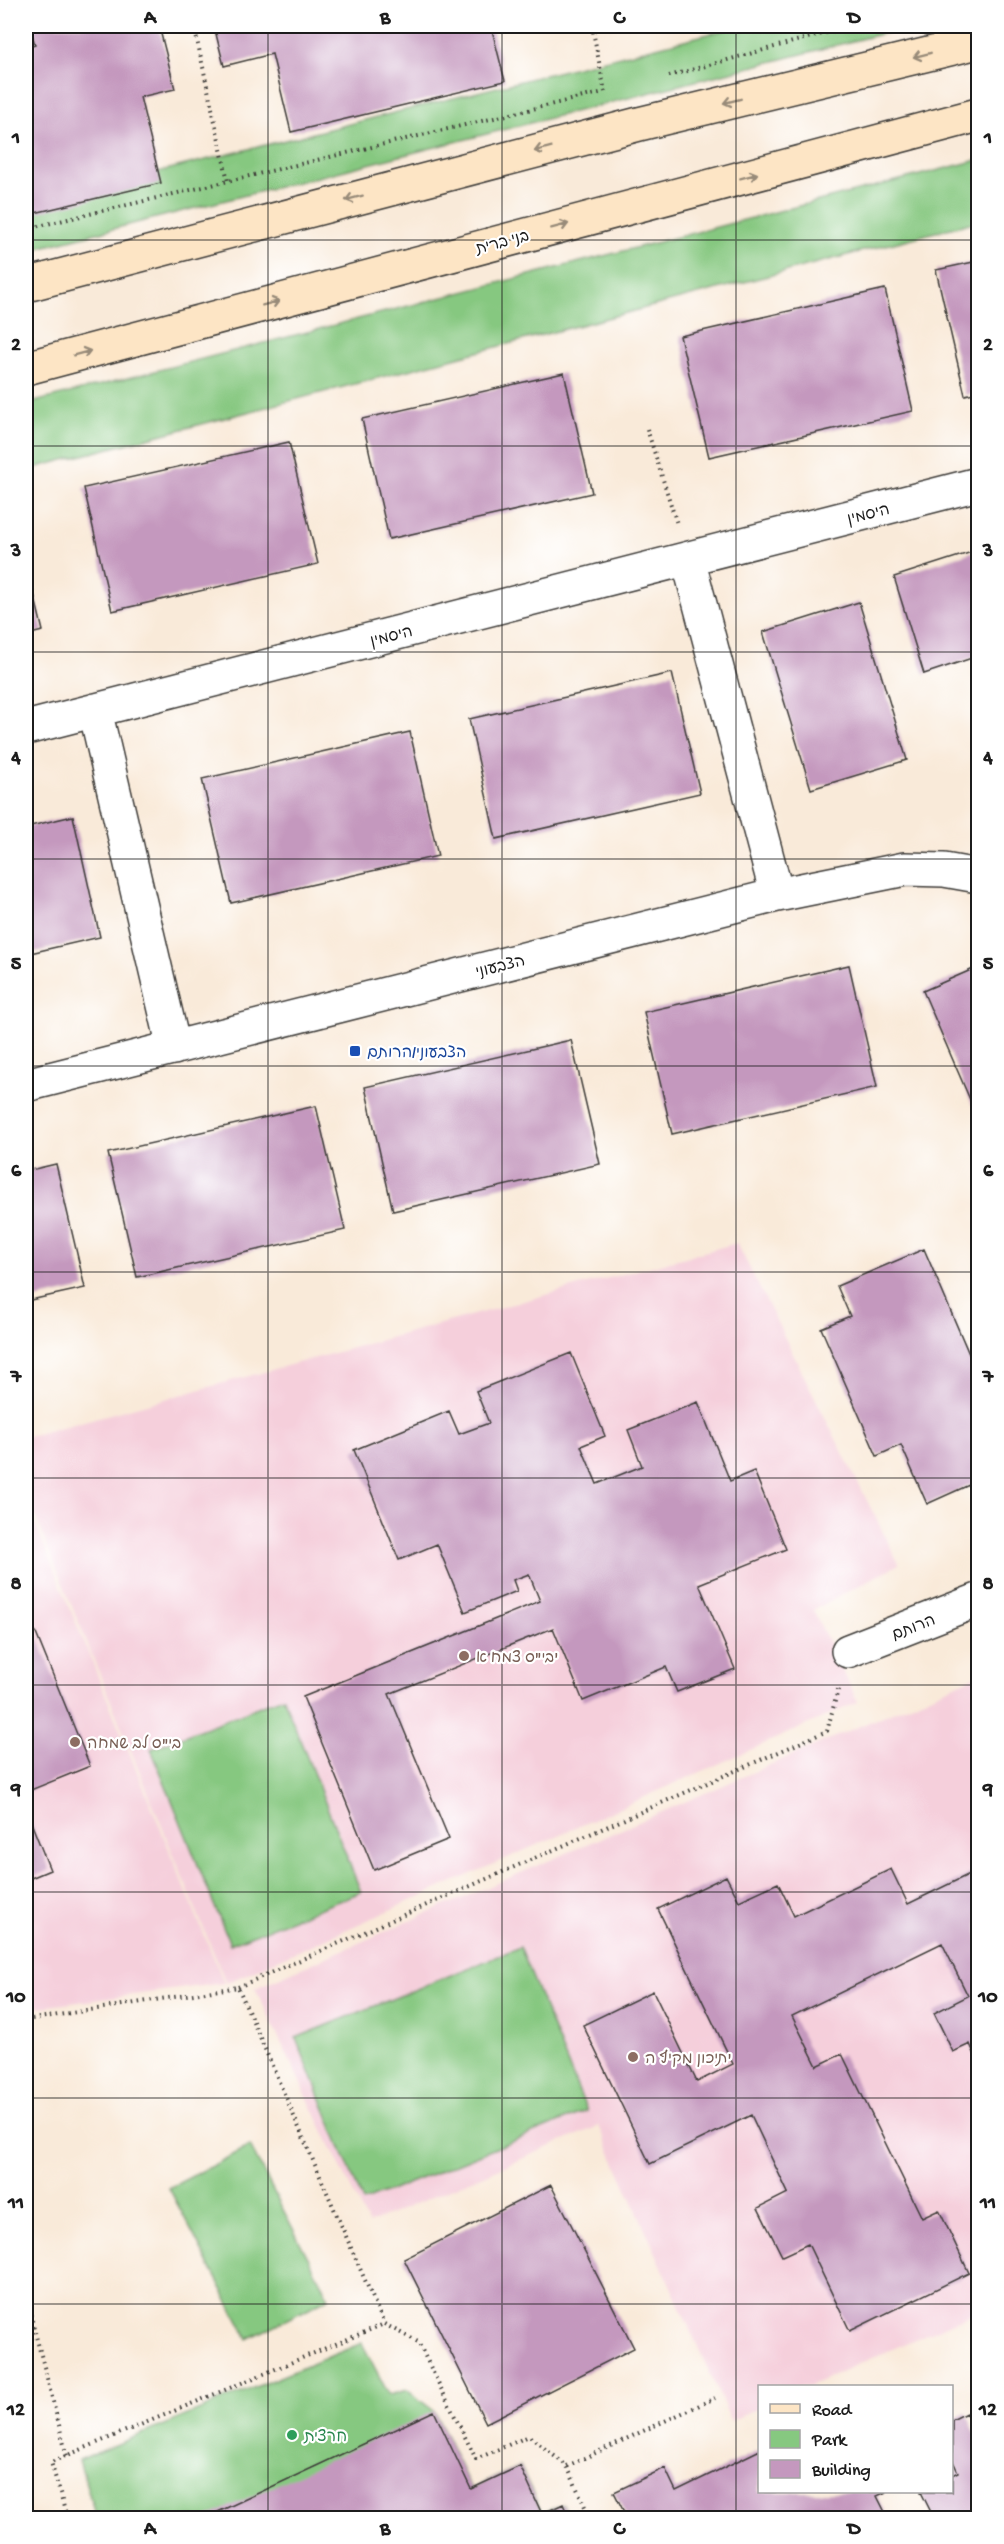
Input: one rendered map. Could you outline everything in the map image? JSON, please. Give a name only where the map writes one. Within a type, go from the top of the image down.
[{"type":"main road","points":[[26,285],[639,123],[978,42]]},
{"type":"main road","name":"בני ברית","points":[[26,368],[978,115]]},
{"type":"street","name":"היסמין","points":[[26,728],[978,484]]},
{"type":"street","points":[[688,559],[777,895]]},
{"type":"street","points":[[95,710],[174,1048]]},
{"type":"street","name":"הצבעוני","points":[[26,1085],[777,895],[904,869],[944,870],[978,876]]},
{"type":"street","name":"הרותם","points":[[848,1651],[978,1600]]},
{"type":"path","points":[[195,26],[228,181]]},
{"type":"path","points":[[592,26],[605,92]]},
{"type":"path","points":[[668,76],[851,26]]},
{"type":"path","points":[[26,229],[614,90]]},
{"type":"path","points":[[647,429],[688,559]]},
{"type":"path","points":[[26,2020],[238,1987],[827,1731],[848,1651]]},
{"type":"path","points":[[238,1987],[384,2324],[418,2342],[476,2459],[529,2436],[567,2466],[590,2518]]},
{"type":"path","points":[[26,2297],[67,2456]]},
{"type":"path","points":[[67,2518],[51,2462],[384,2324]]},
{"type":"path","points":[[567,2466],[715,2398]]},
{"type":"shaded area","name":"בי\"ס צמח א'","points":[[737,1243],[899,1564],[813,1610],[858,1702],[226,1983],[26,1494],[26,1437]]},
{"type":"shaded area","name":"בי\"ס לב שמחה","points":[[26,1501],[224,1983],[26,2009]]},
{"type":"shaded area","name":"תיכון מקיף ה'","points":[[978,1675],[978,2311],[811,2385],[758,2385],[758,2408],[731,2421],[599,2126],[368,2224],[255,1988]]},
{"type":"green space","points":[[740,26],[912,26],[26,251],[26,205]]},
{"type":"green space","points":[[978,160],[978,221],[26,470],[26,404]]},
{"type":"green space","points":[[283,1697],[361,1892],[230,1944],[151,1749]]},
{"type":"green space","points":[[520,1947],[587,2111],[363,2202],[296,2038]]},
{"type":"green space","points":[[250,2146],[329,2298],[248,2339],[169,2188]]},
{"type":"green space","name":"חרצית","points":[[362,2343],[389,2395],[407,2390],[434,2411],[471,2489],[520,2466],[542,2513],[563,2504],[569,2518],[96,2518],[79,2460]]},
{"type":"building","points":[[30,26],[159,26],[175,89],[140,97],[161,183],[26,215],[26,48],[35,45]]},
{"type":"building","points":[[214,26],[491,26],[505,81],[291,132],[272,54],[224,66]]},
{"type":"building","points":[[978,261],[978,392],[965,395],[936,270]]},
{"type":"building","points":[[885,289],[913,411],[709,457],[680,336]]},
{"type":"building","points":[[564,373],[592,493],[389,539],[362,419]]},
{"type":"building","points":[[289,442],[318,564],[112,611],[84,488]]},
{"type":"building","points":[[978,550],[978,656],[924,674],[894,577]]},
{"type":"building","points":[[26,561],[43,631],[26,635]]},
{"type":"building","points":[[859,602],[907,760],[811,789],[763,632]]},
{"type":"building","points":[[672,673],[700,793],[496,839],[469,719]]},
{"type":"building","points":[[410,732],[438,856],[231,903],[202,779]]},
{"type":"building","points":[[73,816],[100,937],[26,954],[26,827]]},
{"type":"building","points":[[849,965],[877,1087],[672,1134],[644,1012]]},
{"type":"building","points":[[978,967],[978,1118],[923,991]]},
{"type":"building","points":[[571,1040],[600,1164],[393,1211],[365,1087]]},
{"type":"building","points":[[316,1106],[345,1230],[137,1277],[108,1153]]},
{"type":"building","points":[[56,1164],[85,1288],[26,1301],[26,1171]]},
{"type":"building","points":[[924,1249],[978,1375],[978,1481],[927,1504],[901,1445],[877,1456],[821,1328],[850,1316],[837,1286]]},
{"type":"building","points":[[571,1353],[605,1436],[581,1446],[597,1484],[642,1466],[628,1430],[698,1402],[730,1481],[754,1471],[786,1549],[699,1584],[735,1669],[677,1692],[666,1667],[583,1701],[553,1628],[389,1694],[449,1839],[374,1870],[303,1697],[540,1601],[529,1574],[513,1580],[517,1591],[465,1612],[437,1544],[399,1560],[354,1450],[449,1411],[459,1434],[489,1423],[476,1391]]},
{"type":"building","points":[[35,1631],[90,1766],[26,1792],[26,1635]]},
{"type":"building","points":[[26,1810],[50,1870],[26,1880]]},
{"type":"building","points":[[891,1869],[908,1904],[978,1870],[978,2062],[970,2044],[953,2052],[934,2013],[968,1996],[942,1943],[792,2016],[817,2066],[842,2054],[922,2218],[939,2210],[969,2273],[850,2331],[808,2244],[782,2256],[758,2208],[788,2193],[751,2115],[650,2164],[583,2025],[653,1991],[697,2082],[733,2064],[658,1909],[726,1876],[739,1901],[778,1883],[794,1916]]},
{"type":"building","points":[[551,2185],[634,2348],[486,2423],[404,2259]]},
{"type":"building","points":[[434,2411],[471,2489],[520,2466],[542,2514],[563,2504],[569,2518],[205,2518]]},
{"type":"building","points":[[966,2413],[978,2438],[978,2518],[934,2518],[922,2493],[953,2493],[953,2474],[958,2472],[953,2461],[953,2420]]},
{"type":"building","points":[[758,2451],[758,2493],[884,2493],[877,2496],[888,2518],[627,2518],[614,2492],[665,2468],[676,2491]]},
{"type":"place","name":"הצבעוני/הרותם","points":[[355,1051]]},
{"type":"place","name":"בי\"ס צמח א'","points":[[464,1656]]},
{"type":"place","name":"בי\"ס לב שמחה","points":[[75,1742]]},
{"type":"place","name":"תיכון מקיף ה'","points":[[633,2057]]},
{"type":"place","name":"חרצית","points":[[292,2435]]}]
